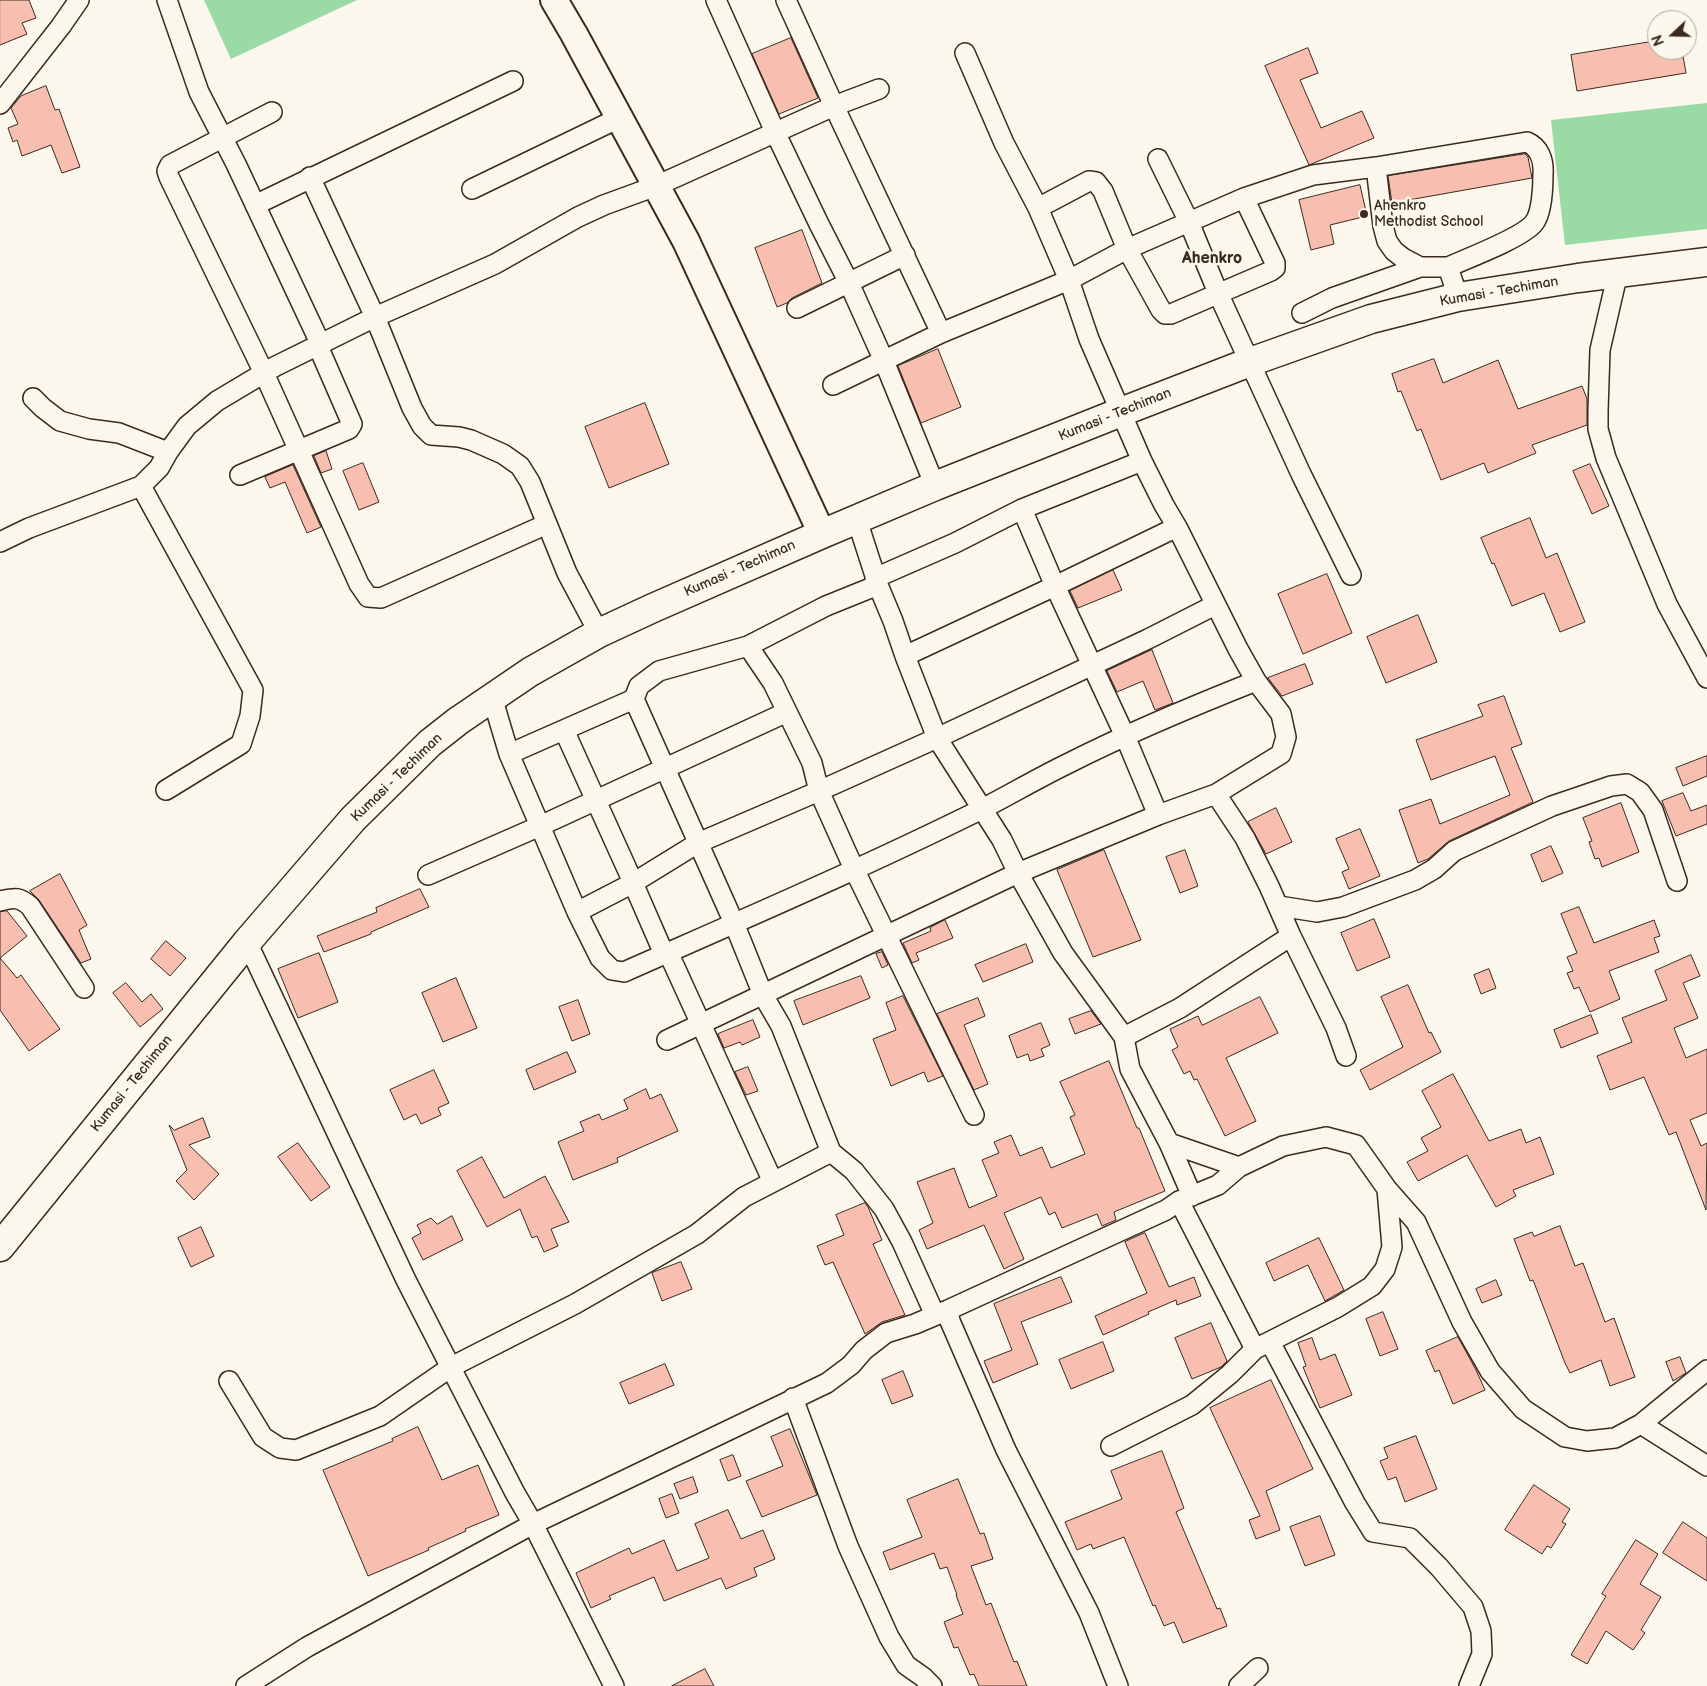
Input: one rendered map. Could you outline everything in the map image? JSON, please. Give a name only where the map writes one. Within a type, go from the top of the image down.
[{"type":"highway","name":"Kumasi - Techiman","points":[[0,1247],[247,942],[353,819],[430,743],[492,697],[530,672],[653,608],[935,486],[1250,362],[1371,319],[1458,297],[1618,272],[1707,262]]},
{"type":"main road","points":[[554,0],[686,241],[822,534]]},
{"type":"street","points":[[0,104],[79,0]]},
{"type":"street","points":[[167,0],[199,92],[255,205],[320,345],[352,424],[349,430],[240,474]]},
{"type":"street","points":[[716,0],[776,134],[849,283],[884,361],[935,486]]},
{"type":"street","points":[[786,0],[941,333]]},
{"type":"street","points":[[667,1040],[1018,873],[1158,815],[1216,794],[1281,754],[1286,736],[1281,714],[1256,681],[1215,606],[1177,527],[1142,461],[1089,339],[1069,280],[1038,208],[1004,143],[965,53]]},
{"type":"street","points":[[255,205],[513,81]]},
{"type":"street","points":[[0,542],[29,528],[141,486],[159,468],[187,426],[216,401],[264,373],[375,317],[495,264],[587,213],[656,186],[716,158],[776,134],[834,106],[879,89]]},
{"type":"street","points":[[272,112],[170,165],[167,170],[264,373],[359,584],[368,597],[381,598],[547,524]]},
{"type":"street","points":[[472,190],[619,118]]},
{"type":"street","points":[[832,385],[941,333],[1069,280],[1127,249],[1244,198],[1313,175],[1376,167],[1527,142],[1536,146],[1544,171],[1541,202],[1535,222],[1518,235],[1448,267],[1420,267],[1332,298],[1302,313]]},
{"type":"street","points":[[1158,158],[1301,474],[1351,575]]},
{"type":"street","points":[[1376,167],[1383,226],[1387,241],[1394,251],[1420,267]]},
{"type":"street","points":[[310,177],[375,317],[412,408],[422,426],[431,435],[459,437],[485,446],[504,454],[520,466],[530,482],[567,573],[600,634]]},
{"type":"street","points":[[1038,208],[1089,181],[1096,182],[1102,191],[1127,249],[1161,310],[1166,314],[1171,314],[1272,271],[1275,268],[1275,263],[1244,198]]},
{"type":"street","points":[[797,308],[905,255]]},
{"type":"street","points":[[1448,267],[1458,297]]},
{"type":"street","points":[[1618,272],[1600,350],[1598,429],[1606,458],[1667,604],[1707,678]]},
{"type":"street","points":[[33,398],[60,421],[89,429],[119,433],[168,452]]},
{"type":"street","points":[[509,754],[634,699],[639,686],[659,671],[748,646],[1022,509],[1142,461]]},
{"type":"street","points":[[141,486],[252,690],[250,716],[241,744],[166,790]]},
{"type":"street","points":[[1022,509],[1055,586],[1126,736],[1158,815]]},
{"type":"street","points":[[857,520],[876,582],[893,621],[937,738],[1002,840],[1018,873],[1063,953],[1124,1037],[1130,1069],[1169,1143],[1185,1199],[1263,1346],[1373,1532],[1410,1538],[1440,1567],[1473,1607],[1481,1631],[1482,1654],[1468,1686]]},
{"type":"street","points":[[905,656],[1177,527]]},
{"type":"street","points":[[577,912],[633,882],[698,843],[937,738],[1215,606]]},
{"type":"street","points":[[748,646],[773,683],[812,763],[819,791],[854,869],[974,1115]]},
{"type":"street","points":[[492,697],[509,754],[577,912],[600,958],[612,970],[624,972],[854,869],[982,809],[1068,763],[1191,706],[1256,681]]},
{"type":"street","points":[[634,699],[734,923],[762,995],[781,1026],[832,1152],[854,1172],[884,1209],[941,1313],[950,1321],[1006,1450],[1089,1613],[1118,1686]]},
{"type":"street","points":[[428,875],[540,826],[787,712]]},
{"type":"street","points":[[564,730],[666,953],[702,1024],[773,1182]]},
{"type":"street","points":[[1279,906],[1317,912],[1343,908],[1414,880],[1434,869],[1454,851],[1552,806],[1611,786],[1627,784],[1640,792],[1652,810],[1677,881]]},
{"type":"street","points":[[1216,794],[1245,838],[1279,906],[1291,936],[1336,1028],[1346,1056]]},
{"type":"street","points":[[0,901],[21,898],[30,906],[84,988]]},
{"type":"street","points":[[1124,1037],[1180,1008],[1291,936]]},
{"type":"street","points":[[247,942],[406,1280],[515,1493],[533,1524],[614,1686]]},
{"type":"street","points":[[246,1686],[307,1647],[533,1524],[793,1398],[828,1383],[886,1333],[941,1313],[1166,1210],[1185,1199],[1218,1185],[1239,1167],[1283,1146],[1326,1137],[1356,1145],[1387,1189],[1416,1222],[1462,1322],[1490,1371],[1524,1409],[1565,1437],[1587,1441],[1615,1438],[1641,1424],[1707,1370]]},
{"type":"street","points":[[1169,1143],[1239,1167]]},
{"type":"street","points":[[229,1381],[263,1437],[280,1448],[296,1450],[380,1416],[451,1367],[584,1300],[697,1234],[744,1197],[832,1152]]},
{"type":"street","points":[[1111,1446],[1192,1405],[1263,1346],[1338,1307],[1372,1286],[1385,1268],[1392,1247],[1387,1189]]},
{"type":"street","points":[[793,1398],[848,1546],[889,1637],[906,1665],[923,1676],[932,1686]]},
{"type":"street","points":[[1641,1424],[1707,1466]]},
{"type":"street","points":[[1239,1686],[1258,1668]]},
{"type":"green space","points":[[204,0],[357,0],[231,59]]},
{"type":"green space","points":[[1707,103],[1707,229],[1565,245],[1551,120]]},
{"type":"building","points":[[0,0],[29,0],[36,18],[22,23],[27,34],[0,45]]},
{"type":"building","points":[[791,38],[818,98],[779,114],[752,54]]},
{"type":"building","points":[[1647,43],[1647,60],[1684,60],[1686,73],[1577,91],[1571,55]]},
{"type":"building","points":[[1308,48],[1318,73],[1300,80],[1321,128],[1362,111],[1374,138],[1309,165],[1265,66]]},
{"type":"building","points":[[46,86],[55,110],[59,109],[80,167],[62,173],[51,145],[22,156],[17,140],[13,142],[8,128],[18,124],[11,108],[21,96]]},
{"type":"building","points":[[1525,154],[1528,157],[1532,178],[1392,203],[1388,176]]},
{"type":"building","points":[[1360,185],[1367,216],[1330,225],[1334,244],[1311,250],[1299,200]]},
{"type":"building","points":[[802,230],[822,283],[777,307],[755,248]]},
{"type":"building","points":[[938,349],[961,407],[921,423],[898,366]]},
{"type":"building","points":[[1434,359],[1443,383],[1498,360],[1518,409],[1582,386],[1587,399],[1587,425],[1532,445],[1536,453],[1488,473],[1484,463],[1441,480],[1421,429],[1417,431],[1401,391],[1398,392],[1392,374]]},
{"type":"building","points":[[645,403],[669,464],[609,488],[585,427]]},
{"type":"building","points":[[326,451],[332,469],[321,473],[314,456]]},
{"type":"building","points":[[363,463],[379,502],[359,510],[343,471]]},
{"type":"building","points":[[1590,464],[1609,506],[1592,514],[1573,471]]},
{"type":"building","points":[[293,465],[321,527],[307,533],[285,482],[270,488],[265,477]]},
{"type":"building","points":[[1530,518],[1546,558],[1557,553],[1585,622],[1560,632],[1544,593],[1512,606],[1481,538]]},
{"type":"building","points":[[1113,570],[1122,590],[1078,608],[1070,591]]},
{"type":"building","points":[[1327,574],[1352,633],[1303,654],[1278,594]]},
{"type":"building","points":[[1418,615],[1437,662],[1386,683],[1367,637]]},
{"type":"building","points":[[1152,650],[1173,703],[1155,710],[1143,681],[1117,692],[1107,671]]},
{"type":"building","points":[[1305,664],[1313,684],[1282,696],[1268,678]]},
{"type":"building","points":[[1504,696],[1522,744],[1511,748],[1533,802],[1449,841],[1428,859],[1418,863],[1399,810],[1431,799],[1440,824],[1510,795],[1495,756],[1431,780],[1416,740],[1483,716],[1478,705]]},
{"type":"building","points":[[1707,756],[1707,776],[1683,786],[1676,768]]},
{"type":"building","points":[[1683,793],[1691,811],[1707,805],[1707,824],[1676,836],[1662,801]]},
{"type":"building","points":[[1621,803],[1639,852],[1602,867],[1599,858],[1595,859],[1589,842],[1592,841],[1583,818]]},
{"type":"building","points":[[1276,808],[1292,842],[1266,854],[1248,822]]},
{"type":"building","points":[[1360,829],[1380,876],[1349,889],[1342,872],[1349,869],[1336,839]]},
{"type":"building","points":[[1551,846],[1563,873],[1542,882],[1531,855]]},
{"type":"building","points":[[1104,850],[1141,940],[1093,957],[1057,870]]},
{"type":"building","points":[[1185,850],[1198,886],[1180,893],[1166,857]]},
{"type":"building","points":[[60,874],[87,925],[79,930],[91,959],[81,963],[39,900],[30,891]]},
{"type":"building","points":[[420,889],[429,907],[371,932],[371,934],[324,952],[317,936],[377,912],[376,908]]},
{"type":"building","points":[[1579,907],[1594,943],[1654,920],[1660,936],[1654,938],[1659,952],[1609,971],[1620,999],[1590,1012],[1579,987],[1574,989],[1567,973],[1573,971],[1567,957],[1577,953],[1561,914]]},
{"type":"building","points":[[7,911],[27,936],[0,958],[0,912]]},
{"type":"building","points":[[1374,919],[1390,957],[1357,971],[1341,933]]},
{"type":"building","points":[[945,920],[953,938],[916,953],[919,960],[912,963],[903,943],[931,931],[930,928]]},
{"type":"building","points":[[166,941],[186,958],[170,976],[151,959]]},
{"type":"building","points":[[1026,944],[1033,962],[983,982],[975,965]]},
{"type":"building","points":[[882,952],[888,965],[882,968],[876,954]]},
{"type":"building","points":[[319,953],[338,1002],[298,1018],[278,969]]},
{"type":"building","points":[[1691,955],[1700,976],[1683,983],[1698,1018],[1674,1028],[1686,1058],[1707,1049],[1707,1113],[1690,1120],[1701,1146],[1707,1143],[1706,1210],[1676,1132],[1669,1135],[1644,1077],[1610,1090],[1597,1056],[1632,1042],[1622,1018],[1667,1000],[1655,971]]},
{"type":"building","points":[[0,958],[17,978],[21,975],[60,1029],[29,1051],[0,1010]]},
{"type":"building","points":[[1489,969],[1496,988],[1481,994],[1474,975]]},
{"type":"building","points":[[861,976],[870,998],[803,1025],[794,1001]]},
{"type":"building","points":[[456,978],[477,1028],[443,1042],[422,993]]},
{"type":"building","points":[[126,983],[142,1002],[151,994],[163,1009],[140,1027],[113,993]]},
{"type":"building","points":[[1408,985],[1429,1033],[1431,1032],[1441,1052],[1370,1090],[1360,1070],[1403,1047],[1381,997]]},
{"type":"building","points":[[903,996],[943,1076],[928,1082],[924,1072],[891,1086],[873,1039],[896,1030],[886,1003]]},
{"type":"building","points":[[1260,997],[1278,1033],[1226,1058],[1256,1121],[1225,1136],[1197,1079],[1194,1080],[1190,1071],[1184,1074],[1172,1050],[1178,1047],[1170,1029],[1198,1016],[1202,1025]]},
{"type":"building","points":[[978,998],[985,1016],[964,1025],[988,1084],[974,1090],[937,1014]]},
{"type":"building","points":[[578,1000],[590,1034],[572,1041],[559,1007]]},
{"type":"building","points":[[1091,1011],[1101,1024],[1075,1034],[1069,1019]]},
{"type":"building","points":[[1591,1015],[1598,1033],[1561,1048],[1554,1030]]},
{"type":"building","points":[[753,1020],[760,1037],[742,1045],[740,1042],[724,1048],[718,1034]]},
{"type":"building","points":[[1041,1023],[1050,1045],[1041,1049],[1044,1056],[1030,1061],[1028,1054],[1017,1058],[1009,1036]]},
{"type":"building","points":[[567,1052],[576,1072],[534,1090],[526,1070]]},
{"type":"building","points":[[1109,1061],[1165,1191],[1114,1212],[1116,1220],[1102,1226],[1097,1214],[1062,1228],[1055,1212],[1049,1215],[1041,1197],[1004,1213],[1024,1259],[1004,1269],[984,1225],[927,1249],[919,1230],[933,1223],[917,1182],[954,1168],[969,1208],[997,1196],[982,1160],[999,1153],[994,1142],[1011,1135],[1020,1156],[1042,1147],[1051,1168],[1085,1154],[1070,1117],[1075,1115],[1060,1082]]},
{"type":"building","points":[[748,1067],[758,1091],[746,1095],[735,1072]]},
{"type":"building","points":[[434,1070],[449,1103],[438,1108],[441,1115],[421,1124],[416,1114],[404,1120],[390,1090]]},
{"type":"building","points":[[1453,1074],[1489,1141],[1521,1129],[1526,1143],[1540,1137],[1554,1174],[1513,1190],[1516,1196],[1496,1207],[1467,1155],[1418,1181],[1407,1162],[1428,1151],[1421,1138],[1441,1127],[1422,1091]]},
{"type":"building","points":[[646,1089],[650,1099],[661,1094],[678,1131],[617,1158],[618,1162],[573,1180],[558,1142],[584,1131],[580,1122],[599,1114],[602,1120],[628,1109],[624,1100]]},
{"type":"building","points":[[203,1118],[210,1137],[189,1145],[219,1174],[194,1200],[176,1181],[187,1170],[169,1125],[174,1130]]},
{"type":"building","points":[[298,1143],[330,1187],[311,1201],[278,1157]]},
{"type":"building","points":[[482,1157],[504,1198],[545,1176],[569,1222],[551,1229],[558,1246],[544,1252],[537,1236],[532,1238],[520,1209],[487,1227],[457,1171]]},
{"type":"building","points":[[865,1203],[882,1240],[873,1244],[905,1315],[882,1322],[865,1334],[833,1262],[825,1265],[817,1246],[844,1235],[836,1215]]},
{"type":"building","points":[[452,1216],[463,1240],[423,1260],[412,1238],[421,1233],[417,1225],[431,1218],[437,1224]]},
{"type":"building","points":[[1560,1226],[1575,1266],[1583,1263],[1605,1322],[1614,1318],[1635,1377],[1610,1386],[1601,1360],[1570,1373],[1565,1363],[1533,1280],[1530,1281],[1514,1239],[1532,1232],[1534,1236]]},
{"type":"building","points":[[201,1227],[214,1256],[191,1267],[178,1238]]},
{"type":"building","points":[[1145,1233],[1169,1287],[1194,1277],[1201,1296],[1177,1305],[1176,1300],[1103,1335],[1095,1316],[1147,1293],[1125,1242]]},
{"type":"building","points":[[1319,1238],[1344,1290],[1325,1301],[1308,1265],[1274,1281],[1266,1263]]},
{"type":"building","points":[[681,1262],[692,1289],[662,1301],[652,1273]]},
{"type":"building","points":[[1061,1277],[1072,1302],[1021,1322],[1038,1364],[993,1383],[984,1361],[1012,1350],[994,1304]]},
{"type":"building","points":[[1496,1280],[1502,1295],[1482,1303],[1476,1289]]},
{"type":"building","points":[[1383,1312],[1398,1349],[1380,1356],[1366,1319]]},
{"type":"building","points":[[1211,1323],[1227,1361],[1221,1367],[1192,1379],[1175,1338]]},
{"type":"building","points":[[1458,1337],[1485,1390],[1453,1404],[1439,1370],[1435,1372],[1426,1351]]},
{"type":"building","points":[[1312,1338],[1320,1360],[1335,1354],[1352,1395],[1320,1408],[1303,1367],[1306,1366],[1298,1343]]},
{"type":"building","points":[[1103,1342],[1114,1371],[1071,1389],[1059,1360]]},
{"type":"building","points":[[1680,1357],[1686,1373],[1673,1381],[1666,1362]]},
{"type":"building","points":[[665,1364],[674,1385],[629,1404],[620,1383]]},
{"type":"building","points":[[903,1371],[913,1396],[892,1404],[882,1380]]},
{"type":"building","points":[[1271,1380],[1313,1469],[1266,1491],[1280,1530],[1256,1539],[1249,1520],[1260,1516],[1210,1408]]},
{"type":"building","points":[[418,1427],[442,1480],[478,1465],[499,1515],[465,1529],[466,1531],[428,1548],[429,1550],[368,1576],[323,1470],[393,1441],[392,1439]]},
{"type":"building","points":[[790,1429],[817,1495],[762,1517],[746,1481],[783,1466],[771,1437]]},
{"type":"building","points":[[1416,1436],[1437,1489],[1405,1502],[1396,1477],[1388,1480],[1380,1461],[1388,1458],[1384,1448]]},
{"type":"building","points":[[1162,1451],[1184,1508],[1176,1512],[1217,1609],[1220,1608],[1227,1626],[1183,1643],[1174,1622],[1164,1626],[1155,1605],[1153,1606],[1124,1537],[1093,1549],[1091,1544],[1077,1550],[1065,1522],[1122,1499],[1111,1471]]},
{"type":"building","points":[[733,1455],[741,1476],[728,1481],[720,1460]]},
{"type":"building","points":[[693,1477],[698,1492],[680,1499],[674,1484]]},
{"type":"building","points":[[958,1479],[980,1534],[984,1533],[993,1559],[971,1566],[986,1605],[991,1603],[1014,1662],[1017,1661],[1027,1686],[979,1686],[974,1674],[970,1675],[958,1647],[954,1648],[944,1622],[963,1614],[947,1567],[940,1569],[934,1553],[890,1570],[883,1552],[922,1537],[907,1500]]},
{"type":"building","points":[[1534,1485],[1570,1509],[1562,1522],[1566,1524],[1551,1548],[1547,1546],[1542,1554],[1505,1530]]},
{"type":"building","points":[[672,1494],[679,1513],[666,1518],[659,1499]]},
{"type":"building","points":[[728,1510],[741,1539],[763,1530],[775,1559],[754,1568],[757,1576],[726,1589],[721,1578],[664,1601],[654,1577],[609,1596],[611,1599],[591,1608],[576,1573],[629,1548],[632,1554],[664,1540],[677,1571],[709,1558],[695,1524]]},
{"type":"building","points":[[1320,1516],[1335,1555],[1305,1566],[1290,1527]]},
{"type":"building","points":[[1683,1522],[1707,1538],[1707,1581],[1663,1553]]},
{"type":"building","points":[[1636,1540],[1658,1554],[1640,1584],[1661,1597],[1641,1630],[1645,1633],[1633,1650],[1606,1631],[1587,1664],[1571,1655],[1606,1596],[1602,1594]]},
{"type":"building","points":[[705,1669],[714,1686],[672,1686]]},
{"type":"place","name":"Ahenkro Methodist School","points":[[1364,214]]},
{"type":"district","name":"Ahenkro","points":[[1212,259]]}]
